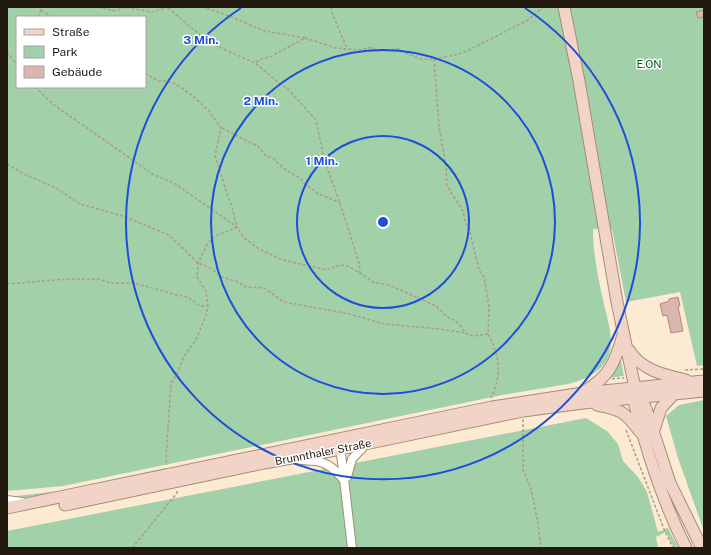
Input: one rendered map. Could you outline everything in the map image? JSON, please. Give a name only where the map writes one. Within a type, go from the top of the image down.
[{"type":"main road","points":[[564,7],[579,81],[626,345],[637,394],[660,488],[686,548]]},
{"type":"main road","points":[[624,332],[617,356],[610,370],[583,398],[618,410],[628,416],[648,435],[702,548]]},
{"type":"main road","points":[[626,345],[639,363],[646,367],[670,376],[700,382]]},
{"type":"main road","points":[[637,394],[700,382]]},
{"type":"main road","points":[[637,394],[674,394],[704,391]]},
{"type":"main road","name":"Brunnthaler Straße","points":[[7,508],[340,444],[492,407],[637,394]]},
{"type":"main road","points":[[648,435],[661,408],[674,394]]},
{"type":"main road","name":"Brunnthaler Straße","points":[[7,516],[264,463],[295,458],[340,444],[366,444],[583,398]]},
{"type":"street","points":[[340,444],[352,548]]},
{"type":"street","points":[[345,481],[352,459],[366,444]]},
{"type":"street","points":[[295,458],[303,461],[324,463],[334,469],[345,481]]},
{"type":"street","points":[[7,500],[37,503]]},
{"type":"path","points":[[98,7],[116,11],[125,7],[152,12],[169,7],[210,43],[255,63],[288,89],[316,120],[324,159],[360,263],[360,273]]},
{"type":"path","points":[[202,7],[224,14],[264,31],[305,38],[336,48],[359,50],[372,46],[377,51],[398,49],[420,59],[434,59],[459,54],[471,49],[528,20],[543,7]]},
{"type":"path","points":[[330,7],[347,48]]},
{"type":"path","points":[[41,8],[51,16]]},
{"type":"path","points":[[255,63],[263,58],[270,57],[305,38]]},
{"type":"path","points":[[7,52],[16,64]]},
{"type":"path","points":[[434,59],[439,126],[446,166],[447,186],[463,211],[465,221],[470,232],[479,270],[484,277],[489,306],[488,334],[494,345],[498,364],[498,379],[492,396]]},
{"type":"path","points":[[146,74],[158,81],[176,84],[209,111],[221,128],[259,147],[266,154],[274,158],[284,169],[300,178],[317,193],[340,203]]},
{"type":"path","points":[[36,88],[54,105],[154,175],[174,183],[237,227]]},
{"type":"path","points":[[221,128],[216,155],[237,227],[244,238],[259,249],[283,260],[327,270],[340,265],[348,266],[373,282],[389,285],[436,306],[447,317],[456,321],[467,334]]},
{"type":"path","points":[[7,164],[24,174],[56,188],[80,204],[123,216],[169,235],[198,262],[212,269],[222,277],[238,282],[246,287],[264,288],[284,302],[350,314],[384,324],[440,329],[474,336],[488,334]]},
{"type":"path","points":[[167,466],[166,457],[171,384],[178,372],[184,356],[196,340],[208,306],[206,290],[197,277],[198,262],[208,243],[215,236],[237,227]]},
{"type":"path","points":[[7,284],[67,278],[99,279],[110,283],[134,283],[188,297],[200,306],[208,306]]},
{"type":"path","points":[[616,379],[625,378]]},
{"type":"path","points":[[523,411],[523,470],[532,496],[538,523],[541,548]]},
{"type":"path","points":[[624,427],[629,434],[664,529],[673,548]]},
{"type":"path","points":[[132,548],[177,493]]},
{"type":"green space","name":"E.ON","points":[[7,7],[704,7],[704,365],[697,366],[680,292],[626,302],[612,229],[593,229],[596,265],[610,328],[611,343],[605,363],[596,372],[586,378],[568,384],[502,395],[63,486],[7,491]]},
{"type":"green space","points":[[620,357],[624,376],[608,378]]},
{"type":"green space","points":[[704,400],[704,531],[678,458],[666,416],[679,405]]},
{"type":"green space","points":[[586,418],[607,431],[618,444],[623,461],[638,477],[647,492],[658,532],[668,528],[678,548],[674,548],[666,532],[656,537],[658,548],[7,548],[7,531]]},
{"type":"green space","points":[[166,468],[165,470],[45,496],[18,499],[8,497],[59,491]]},
{"type":"building","points":[[703,10],[704,17],[698,18],[696,12]]},
{"type":"building","points":[[678,297],[680,306],[678,306],[683,331],[671,333],[667,315],[663,316],[660,304],[669,301],[669,299]]}]
